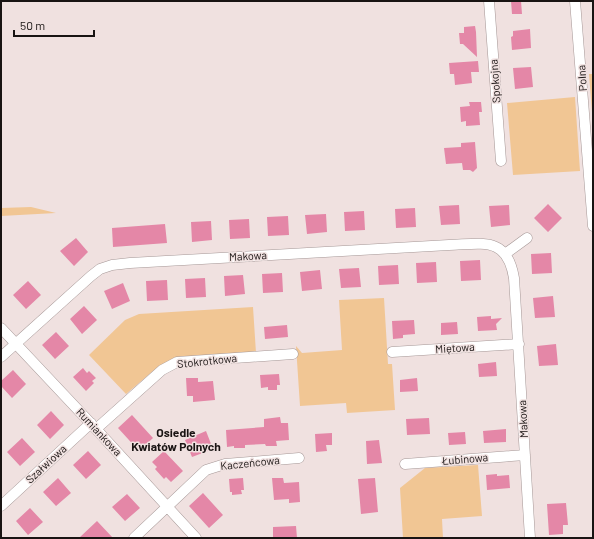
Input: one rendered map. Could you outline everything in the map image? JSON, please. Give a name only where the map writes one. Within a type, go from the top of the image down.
[{"type":"street","name":"Spokojna","points":[[489,1],[500,161]]},
{"type":"street","name":"Polna","points":[[575,1],[593,226]]},
{"type":"street","points":[[505,254],[527,238]]},
{"type":"street","name":"Makowa","points":[[1,357],[91,276],[100,269],[112,265],[177,260],[489,244],[499,248],[505,254],[512,265],[514,278],[530,538]]},
{"type":"street","name":"Rumiankowa","points":[[1,328],[94,426],[196,538]]},
{"type":"street","name":"Miętowa","points":[[392,352],[519,344]]},
{"type":"street","name":"Stokrotkowa","points":[[94,426],[162,370],[177,362],[293,354]]},
{"type":"street","name":"Szałwiowa","points":[[1,506],[94,426]]},
{"type":"street","name":"Łubinowa","points":[[405,464],[525,455]]},
{"type":"street","name":"Kaczeńcowa","points":[[134,538],[206,470],[225,464],[299,458]]},
{"type":"shaded area","points":[[589,74],[593,74],[593,125]]},
{"type":"shaded area","points":[[575,97],[580,171],[513,175],[507,103]]},
{"type":"shaded area","points":[[31,207],[56,213],[1,216],[1,208]]},
{"type":"shaded area","points":[[384,298],[388,364],[392,364],[395,410],[347,413],[346,403],[300,406],[296,346],[302,353],[342,350],[339,300]]},
{"type":"shaded area","points":[[253,307],[256,353],[159,366],[126,394],[89,355],[125,320],[139,314]]},
{"type":"shaded area","points":[[478,465],[482,516],[442,519],[443,538],[403,538],[400,488],[425,468]]},
{"type":"building","points":[[511,1],[521,1],[522,14],[512,14]]},
{"type":"building","points":[[475,26],[477,57],[463,44],[460,44],[459,33],[464,33],[464,27]]},
{"type":"building","points":[[530,29],[531,48],[512,50],[511,37],[513,36],[513,31]]},
{"type":"building","points":[[478,61],[479,72],[471,72],[472,83],[455,85],[454,74],[450,74],[449,63]]},
{"type":"building","points":[[531,67],[533,87],[515,89],[513,68]]},
{"type":"building","points":[[469,102],[481,102],[482,112],[479,112],[480,125],[466,126],[466,121],[461,122],[460,107],[470,106]]},
{"type":"building","points":[[475,142],[477,168],[473,172],[470,170],[463,170],[462,163],[446,164],[444,148],[461,147],[461,143]]},
{"type":"building","points":[[548,204],[562,218],[548,232],[534,218]]},
{"type":"building","points":[[459,205],[460,224],[441,225],[439,206]]},
{"type":"building","points":[[509,205],[510,225],[491,227],[489,206]]},
{"type":"building","points":[[415,208],[416,227],[396,228],[395,209]]},
{"type":"building","points":[[364,211],[365,230],[345,231],[344,212]]},
{"type":"building","points":[[326,214],[327,232],[307,234],[305,215]]},
{"type":"building","points":[[288,216],[289,235],[268,236],[267,217]]},
{"type":"building","points":[[249,219],[250,238],[230,239],[229,220]]},
{"type":"building","points":[[211,221],[212,240],[192,242],[191,222]]},
{"type":"building","points":[[165,224],[167,243],[113,247],[112,228]]},
{"type":"building","points":[[76,238],[88,252],[74,266],[60,251]]},
{"type":"building","points":[[551,253],[552,273],[532,274],[531,254]]},
{"type":"building","points":[[480,260],[481,280],[461,281],[460,261]]},
{"type":"building","points":[[436,262],[437,282],[417,283],[416,263]]},
{"type":"building","points":[[398,265],[399,284],[379,285],[378,266]]},
{"type":"building","points":[[359,268],[361,287],[341,288],[339,269]]},
{"type":"building","points":[[320,270],[322,289],[302,291],[300,272]]},
{"type":"building","points":[[282,273],[283,292],[263,293],[262,274]]},
{"type":"building","points":[[243,275],[245,294],[225,296],[224,276]]},
{"type":"building","points":[[205,278],[206,297],[186,298],[185,279]]},
{"type":"building","points":[[167,280],[168,300],[147,301],[146,281]]},
{"type":"building","points":[[28,281],[41,295],[26,309],[13,295]]},
{"type":"building","points":[[123,283],[130,301],[112,309],[104,291]]},
{"type":"building","points":[[553,296],[555,317],[535,318],[533,298]]},
{"type":"building","points":[[84,306],[97,320],[82,334],[70,319]]},
{"type":"building","points":[[491,316],[491,319],[502,318],[496,324],[497,330],[478,331],[477,317]]},
{"type":"building","points":[[414,320],[415,334],[403,335],[403,338],[393,339],[392,321]]},
{"type":"building","points":[[457,322],[458,334],[441,335],[441,323]]},
{"type":"building","points":[[287,325],[288,337],[265,339],[264,327]]},
{"type":"building","points":[[56,332],[69,346],[55,359],[42,345]]},
{"type":"building","points":[[556,344],[558,365],[539,366],[537,346]]},
{"type":"building","points":[[496,362],[497,376],[479,377],[478,364]]},
{"type":"building","points":[[83,368],[87,373],[89,371],[96,378],[92,381],[94,383],[86,391],[73,377]]},
{"type":"building","points":[[13,370],[26,384],[12,398],[1,386],[1,381]]},
{"type":"building","points":[[279,374],[280,385],[277,385],[277,390],[268,390],[268,387],[261,388],[260,375]]},
{"type":"building","points":[[186,378],[198,378],[198,382],[213,381],[215,400],[193,402],[193,396],[187,396]]},
{"type":"building","points":[[417,378],[418,391],[400,392],[400,380]]},
{"type":"building","points":[[51,411],[64,425],[50,439],[37,425]]},
{"type":"building","points":[[132,415],[153,438],[139,451],[118,428]]},
{"type":"building","points":[[280,417],[281,423],[288,423],[289,440],[276,441],[277,446],[266,446],[265,444],[245,445],[245,448],[234,448],[234,446],[227,447],[226,430],[264,427],[264,419]]},
{"type":"building","points":[[429,418],[430,434],[407,435],[406,419]]},
{"type":"building","points":[[506,429],[506,442],[484,443],[483,431]]},
{"type":"building","points":[[206,431],[213,449],[192,457],[185,440]]},
{"type":"building","points":[[465,432],[466,444],[449,445],[448,433]]},
{"type":"building","points":[[332,433],[332,445],[326,445],[327,451],[316,452],[315,434]]},
{"type":"building","points":[[22,438],[35,452],[20,466],[7,452]]},
{"type":"building","points":[[379,440],[382,463],[367,464],[366,441]]},
{"type":"building","points":[[88,451],[101,465],[86,479],[73,465]]},
{"type":"building","points":[[164,451],[183,471],[171,482],[166,477],[164,479],[155,469],[157,467],[152,462]]},
{"type":"building","points":[[497,474],[497,476],[509,475],[510,488],[487,490],[486,475]]},
{"type":"building","points":[[58,478],[71,493],[56,506],[43,492]]},
{"type":"building","points":[[243,478],[244,490],[241,490],[242,494],[232,495],[232,492],[230,492],[229,479]]},
{"type":"building","points":[[272,478],[283,478],[284,483],[299,482],[300,502],[289,503],[289,499],[274,500]]},
{"type":"building","points":[[375,478],[378,512],[361,514],[358,479]]},
{"type":"building","points":[[203,493],[223,515],[209,528],[189,506]]},
{"type":"building","points":[[127,494],[140,508],[125,521],[112,507]]},
{"type":"building","points":[[566,503],[568,525],[563,525],[563,534],[549,535],[547,504]]},
{"type":"building","points":[[30,508],[43,522],[28,535],[16,521]]},
{"type":"building","points":[[97,521],[113,538],[79,538]]},
{"type":"building","points":[[296,526],[297,538],[273,538],[273,527]]},
{"type":"district","name":"Osiedle Kwiatów Polnych","points":[[176,440]]}]
